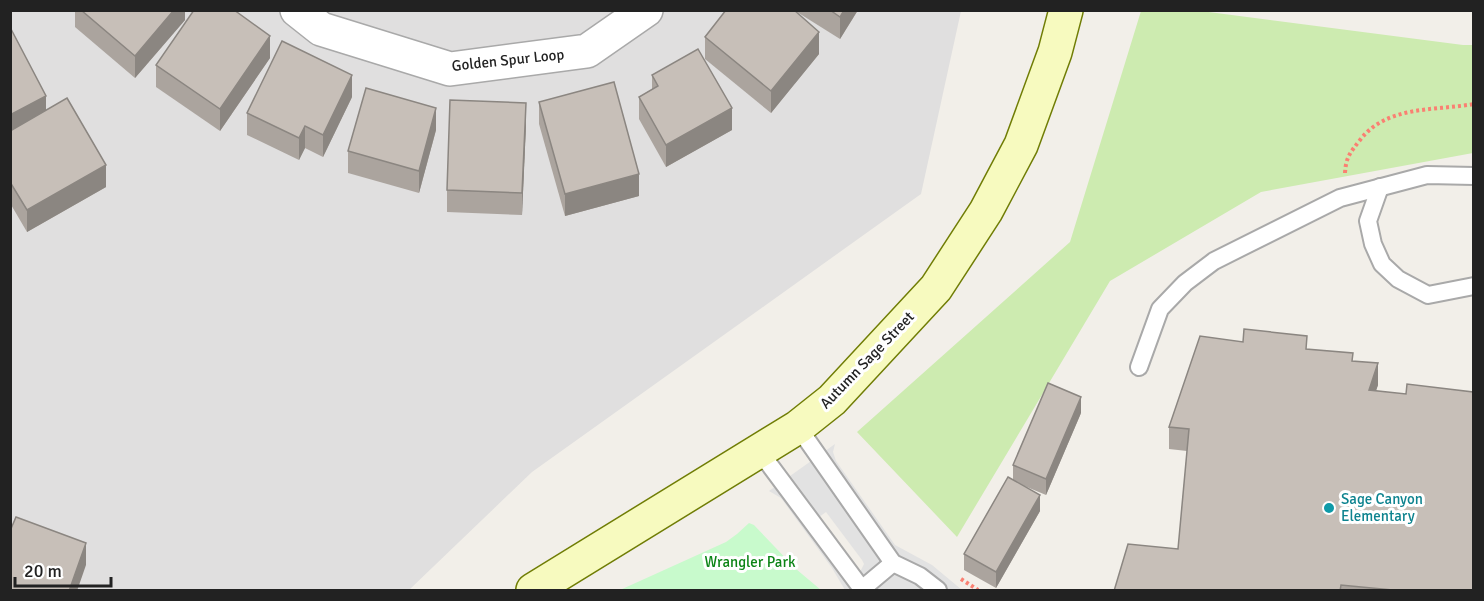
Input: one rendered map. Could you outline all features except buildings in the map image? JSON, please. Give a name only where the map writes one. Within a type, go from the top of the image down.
[{"type":"street","name":"Golden Spur Loop","points":[[297,10],[321,29],[450,69],[587,51],[646,10]]},
{"type":"street","name":"Autumn Sage Street","points":[[533,591],[798,427],[832,400],[936,288],[980,221],[1021,145],[1055,52],[1066,10]]},
{"type":"lane","points":[[1139,367],[1160,309],[1185,283],[1214,261],[1340,198],[1427,175],[1473,176]]},
{"type":"lane","points":[[1380,187],[1368,221],[1372,244],[1382,264],[1398,279],[1428,295],[1473,286]]},
{"type":"lane","points":[[798,427],[893,563],[920,576],[938,591]]},
{"type":"lane","points":[[760,452],[862,589],[893,563]]},
{"type":"path","points":[[1351,195],[1344,175],[1346,158],[1370,127],[1396,115],[1473,104]]},
{"type":"path","points":[[956,575],[978,591]]},
{"type":"shaded area","points":[[10,11],[961,11],[921,194],[532,472],[409,590],[11,590]]},
{"type":"shaded area","points":[[835,444],[833,452],[836,461],[895,545],[932,565],[962,590],[845,590],[832,568],[781,498],[769,491]],"holes":[[[826,512],[864,564],[860,572],[819,517]]]},
{"type":"green space","points":[[1141,11],[1201,11],[1473,45],[1473,153],[1261,192],[1110,281],[957,537],[857,432],[1070,242]]},
{"type":"green space","name":"Wrangler Park","points":[[749,523],[754,525],[796,569],[821,590],[620,590],[726,542]]},
{"type":"place","name":"Sage Canyon Elementary","points":[[1329,508]]}]
